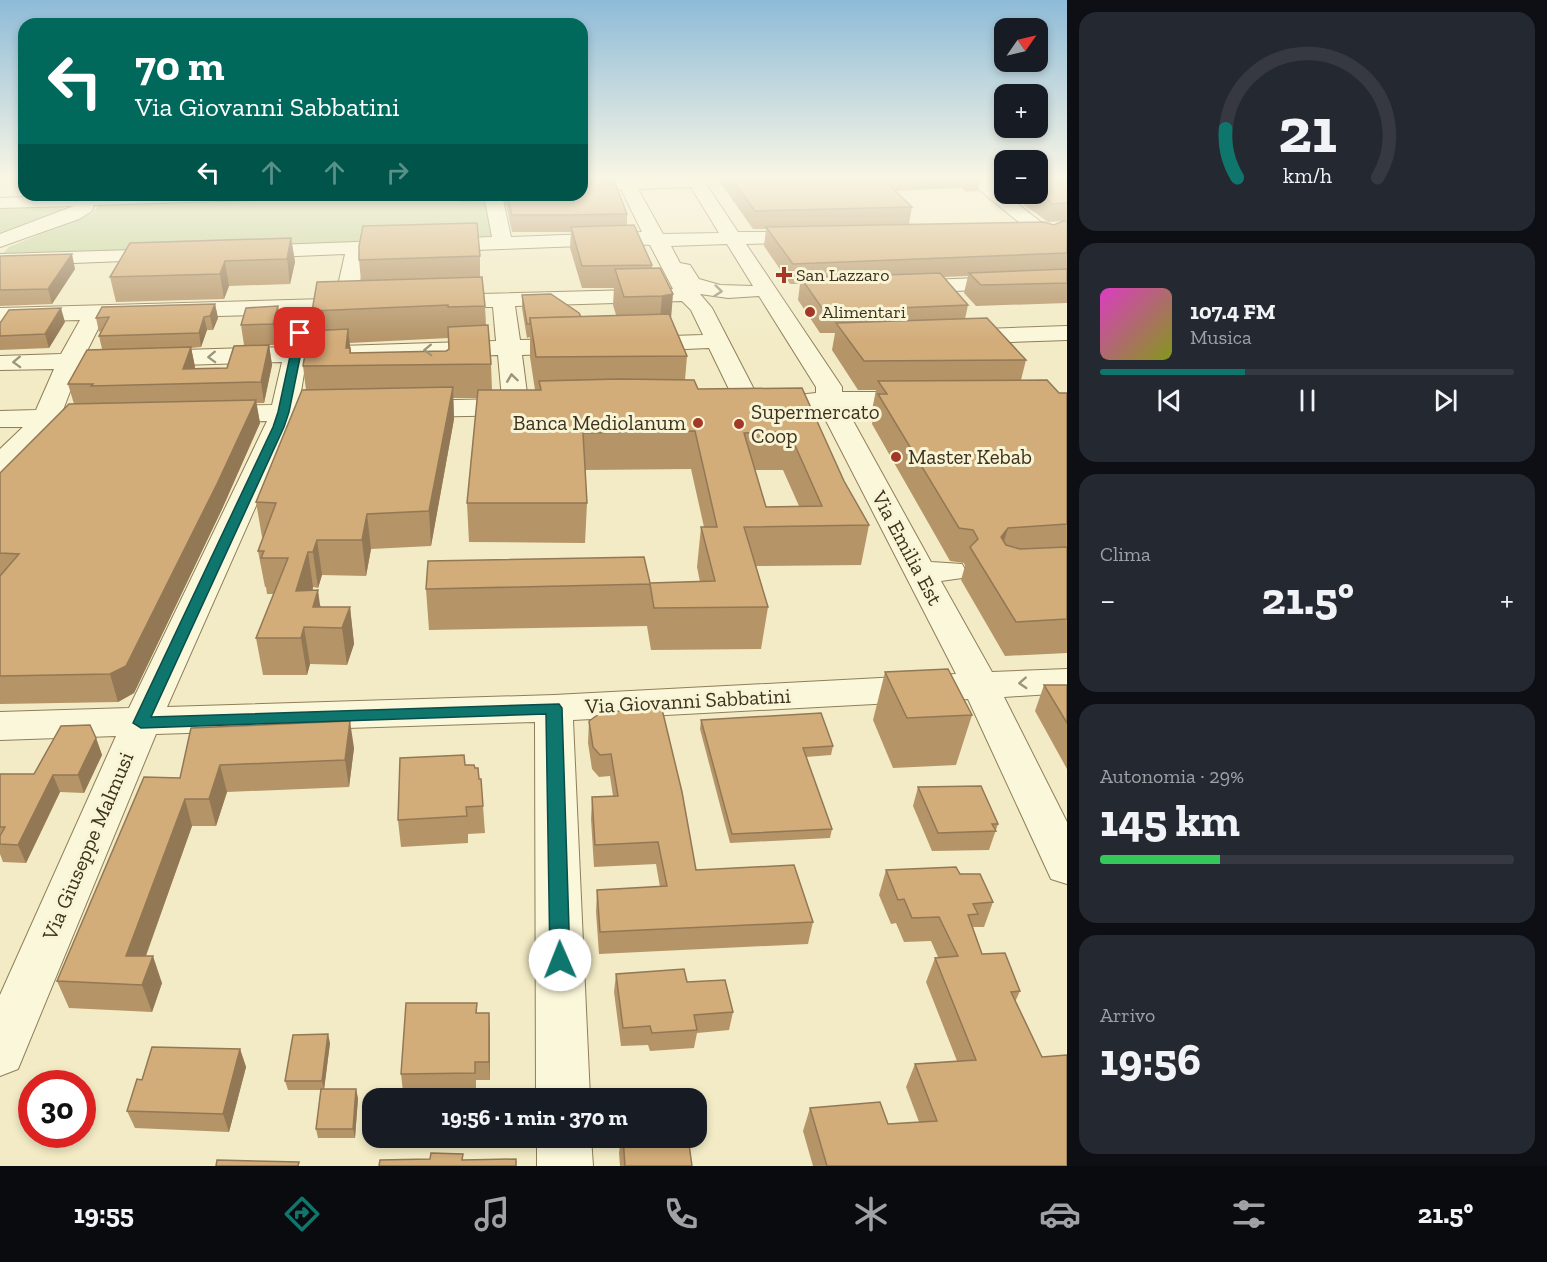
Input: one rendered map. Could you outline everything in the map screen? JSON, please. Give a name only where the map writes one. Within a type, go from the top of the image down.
[{"type":"street","points":[[0,241],[23,232]]},
{"type":"street","points":[[501,232],[503,244]]},
{"type":"street","points":[[658,232],[684,290],[701,309],[734,400]]},
{"type":"street","points":[[720,232],[752,292],[807,383],[829,400]]},
{"type":"street","points":[[1044,232],[1067,252]]},
{"type":"street","points":[[230,253],[722,236],[832,236]]},
{"type":"street","name":"Via Emilia Est","points":[[722,236],[826,382],[829,400],[935,572],[980,685],[1067,866]]},
{"type":"street","points":[[661,238],[690,283],[716,292],[752,292]]},
{"type":"street","points":[[661,238],[678,295],[692,312],[734,400]]},
{"type":"street","points":[[345,305],[356,249]]},
{"type":"street","points":[[0,260],[184,254]]},
{"type":"street","points":[[885,288],[1067,280]]},
{"type":"street","points":[[942,285],[1008,359]]},
{"type":"street","points":[[424,303],[678,295]]},
{"type":"street","points":[[502,300],[516,407]]},
{"type":"street","points":[[0,315],[368,304]]},
{"type":"street","name":"Via Giuseppe Malmusi","points":[[0,1052],[141,723],[284,412],[305,307]]},
{"type":"street","points":[[0,465],[46,418],[70,360],[95,312]]},
{"type":"street","points":[[930,337],[974,322],[1067,333]]},
{"type":"street","points":[[0,363],[706,342]]},
{"type":"street","points":[[734,400],[944,399]]},
{"type":"street","points":[[192,414],[549,406]]},
{"type":"street","points":[[0,419],[120,416]]},
{"type":"street","name":"Via Giovanni Sabbatini","points":[[0,726],[554,708],[1067,681]]},
{"type":"street","points":[[554,708],[563,1088]]},
{"type":"street","points":[[564,1148],[565,1166]]},
{"type":"green space","points":[[45,232],[497,232],[497,235],[490,239],[3,253],[9,247]]},
{"type":"building","points":[[362,232],[478,232],[480,256],[359,260]]},
{"type":"building","points":[[573,232],[637,232],[652,265],[582,266]]},
{"type":"building","points":[[770,232],[1067,232],[1067,253],[793,264]]},
{"type":"building","points":[[291,238],[287,259],[225,261],[220,274],[110,277],[130,243]]},
{"type":"building","points":[[72,254],[48,289],[0,290],[0,256]]},
{"type":"building","points":[[660,268],[673,294],[624,297],[615,269]]},
{"type":"building","points":[[1067,269],[1067,283],[981,285],[969,273]]},
{"type":"building","points":[[940,273],[968,305],[824,311],[801,278]]},
{"type":"building","points":[[482,277],[485,306],[448,307],[448,305],[312,311],[317,282]]},
{"type":"building","points":[[551,294],[579,313],[581,317],[530,318],[530,324],[527,324],[522,295]]},
{"type":"building","points":[[215,304],[210,316],[204,317],[199,333],[99,336],[109,317],[96,318],[102,307]]},
{"type":"building","points":[[278,306],[273,324],[241,325],[246,308]]},
{"type":"building","points":[[61,308],[45,334],[0,336],[0,323],[9,310]]},
{"type":"building","points":[[669,314],[687,356],[536,357],[530,318]]},
{"type":"building","points":[[987,318],[1026,360],[864,361],[836,323]]},
{"type":"building","points":[[488,325],[491,364],[303,366],[309,331],[348,329],[346,348],[350,348],[350,353],[446,351],[449,349],[448,327]]},
{"type":"building","points":[[269,345],[261,382],[91,386],[93,384],[68,384],[87,350],[191,347],[183,369],[227,368],[234,346]]},
{"type":"building","points":[[694,380],[698,389],[802,388],[844,481],[869,525],[744,527],[768,607],[654,608],[650,584],[426,589],[428,561],[644,557],[650,583],[715,581],[701,527],[717,527],[695,431],[583,433],[587,503],[467,503],[478,390],[541,390],[539,381]],"holes":[[[789,432],[822,506],[766,507],[744,433]]]},
{"type":"building","points":[[1047,380],[1059,393],[1067,393],[1067,524],[1008,528],[1001,537],[1006,545],[1020,549],[1067,547],[1067,619],[1016,622],[970,547],[978,539],[973,530],[959,528],[878,394],[887,394],[878,381]]},
{"type":"building","points":[[453,387],[429,511],[367,514],[362,540],[317,540],[313,552],[308,552],[296,591],[318,590],[313,607],[350,607],[342,628],[304,627],[301,638],[256,638],[288,558],[261,558],[264,551],[258,551],[276,503],[256,502],[302,390]]},
{"type":"building","points":[[256,400],[217,484],[126,666],[110,674],[0,676],[0,576],[19,554],[0,553],[0,473],[69,404]]},
{"type":"building","points":[[948,669],[972,715],[907,718],[885,672]]},
{"type":"building","points":[[1044,685],[1067,685],[1067,723]]},
{"type":"building","points":[[662,709],[682,792],[696,870],[794,865],[813,922],[600,932],[597,890],[667,886],[658,842],[595,845],[592,797],[618,796],[611,754],[600,755],[593,747],[589,721],[602,712]]},
{"type":"building","points":[[821,713],[833,746],[803,748],[832,829],[732,834],[701,720]]},
{"type":"building","points":[[350,721],[345,760],[220,765],[209,799],[185,799],[126,956],[153,956],[142,985],[57,981],[144,777],[180,778],[191,728]]},
{"type":"building","points":[[90,725],[96,738],[78,775],[53,775],[18,845],[0,844],[0,836],[5,827],[0,827],[0,774],[34,774],[61,726]]},
{"type":"building","points":[[464,755],[465,765],[474,765],[478,768],[483,806],[466,807],[467,816],[398,820],[400,758]]},
{"type":"building","points":[[981,786],[998,824],[992,824],[996,831],[938,833],[918,787]]},
{"type":"building","points":[[956,867],[960,874],[980,874],[993,902],[973,904],[978,914],[968,915],[982,954],[1005,953],[1020,991],[1011,992],[1042,1057],[1067,1055],[1067,1166],[827,1166],[810,1108],[880,1102],[888,1124],[937,1121],[915,1064],[976,1060],[935,958],[958,956],[939,917],[912,918],[904,899],[898,900],[886,870]]},
{"type":"building","points":[[684,969],[687,982],[725,980],[733,1012],[694,1015],[697,1030],[652,1033],[650,1026],[623,1028],[616,974]]},
{"type":"building","points":[[406,1003],[477,1003],[476,1013],[489,1013],[489,1062],[475,1062],[475,1073],[401,1074]]},
{"type":"building","points":[[328,1034],[322,1081],[285,1081],[293,1035]]},
{"type":"building","points":[[152,1047],[240,1049],[223,1114],[127,1111],[137,1079],[142,1080]]},
{"type":"building","points":[[321,1089],[356,1089],[353,1129],[316,1129]]},
{"type":"building","points":[[624,1148],[690,1148],[692,1166],[625,1166]]},
{"type":"building","points":[[431,1153],[463,1154],[462,1160],[516,1159],[516,1166],[379,1166],[380,1160],[430,1159]]},
{"type":"building","points":[[217,1160],[299,1162],[298,1166],[216,1166]]},
{"type":"place","name":"San Lazzaro","points":[[784,275]]},
{"type":"place","name":"Alimentari","points":[[810,312]]},
{"type":"place","name":"Banca Mediolanum","points":[[698,423]]},
{"type":"place","name":"Supermercato Coop","points":[[739,424]]},
{"type":"place","name":"Master Kebab","points":[[896,457]]},
{"type":"route","points":[[300,333],[284,412],[278,427],[141,723],[554,708],[560,960]]}]
